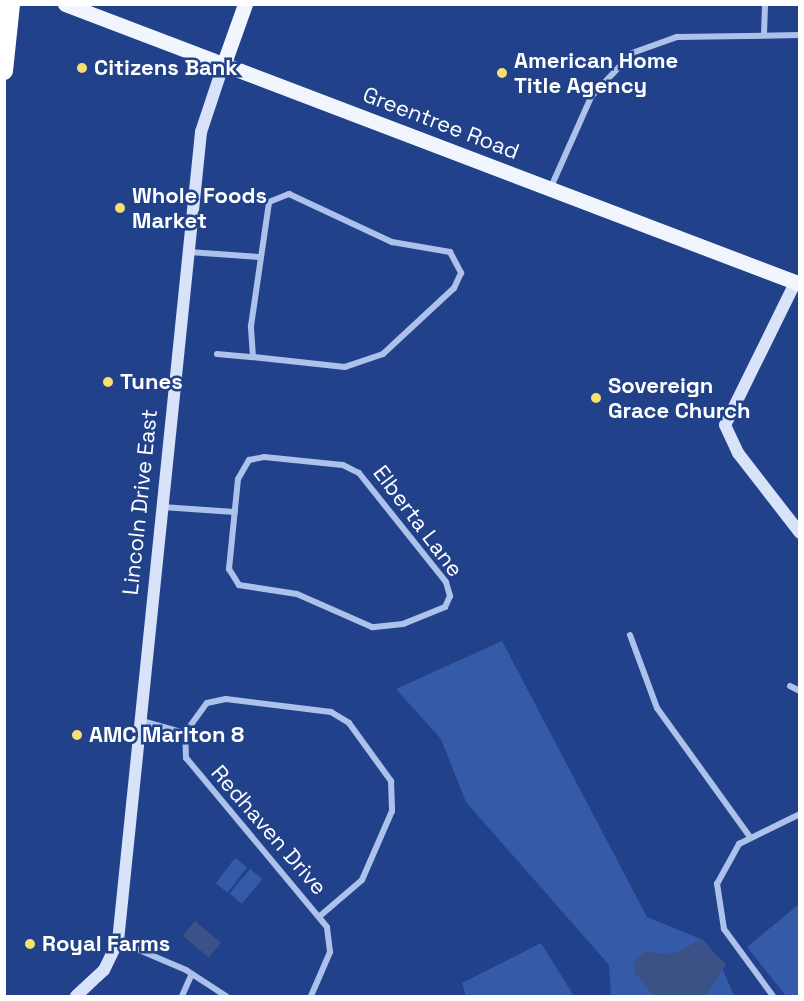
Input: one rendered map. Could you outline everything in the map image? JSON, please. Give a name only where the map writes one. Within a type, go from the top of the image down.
[{"type":"highway","points":[[4,71],[11,4]]},
{"type":"main road","name":"Greentree Road","points":[[65,4],[797,284]]},
{"type":"main road","name":"Lincoln Drive East","points":[[224,63],[245,4]]},
{"type":"street","points":[[764,34],[765,4]]},
{"type":"street","points":[[550,190],[591,97],[632,53],[677,37],[800,35]]},
{"type":"street","name":"Lincoln Drive East","points":[[76,996],[104,970],[118,942],[201,132],[224,63]]},
{"type":"street","points":[[217,354],[345,367],[383,354],[454,288],[461,273],[450,252],[392,242],[289,194],[269,202],[259,257],[254,357]]},
{"type":"street","points":[[188,252],[259,257]]},
{"type":"street","points":[[797,284],[725,425],[738,453],[800,533]]},
{"type":"street","name":"Elberta Lane","points":[[249,460],[351,468],[441,574],[449,602],[422,618],[372,627],[297,594],[239,585],[229,569],[235,512],[240,471],[249,460]]},
{"type":"street","points":[[161,507],[235,512]]},
{"type":"street","points":[[630,635],[657,708],[750,837]]},
{"type":"street","points":[[790,686],[800,691]]},
{"type":"street","name":"Redhaven Drive","points":[[311,996],[331,944],[320,916],[192,769],[184,733],[199,709],[226,699],[322,710],[349,723],[391,781],[394,801],[362,880],[320,916]]},
{"type":"street","points":[[142,721],[184,733]]},
{"type":"street","points":[[772,996],[736,951],[717,907],[720,873],[750,837],[800,814]]},
{"type":"street","points":[[118,942],[192,974],[225,996]]},
{"type":"street","points":[[182,996],[192,974]]},
{"type":"shaded area","points":[[502,641],[647,917],[703,940],[718,958],[734,996],[611,996],[609,965],[466,802],[441,739],[396,689]]},
{"type":"shaded area","points":[[235,858],[247,867],[228,893],[216,884]]},
{"type":"shaded area","points":[[250,869],[262,879],[242,904],[229,894]]},
{"type":"shaded area","points":[[799,904],[799,996],[786,996],[747,947]]},
{"type":"shaded area","points":[[195,921],[221,943],[209,957],[183,936]]},
{"type":"shaded area","points":[[701,940],[726,964],[706,996],[653,996],[635,973],[633,964],[644,952],[673,954]]},
{"type":"shaded area","points":[[541,943],[574,996],[466,996],[462,983]]},
{"type":"place","name":"Citizens Bank","points":[[82,68]]},
{"type":"place","name":"American Home Title Agency","points":[[502,73]]},
{"type":"place","name":"Whole Foods Market","points":[[120,208]]},
{"type":"place","name":"Tunes","points":[[108,382]]},
{"type":"place","name":"Sovereign Grace Church","points":[[596,398]]},
{"type":"place","name":"AMC Marlton 8","points":[[77,735]]},
{"type":"place","name":"Royal Farms","points":[[30,944]]}]
